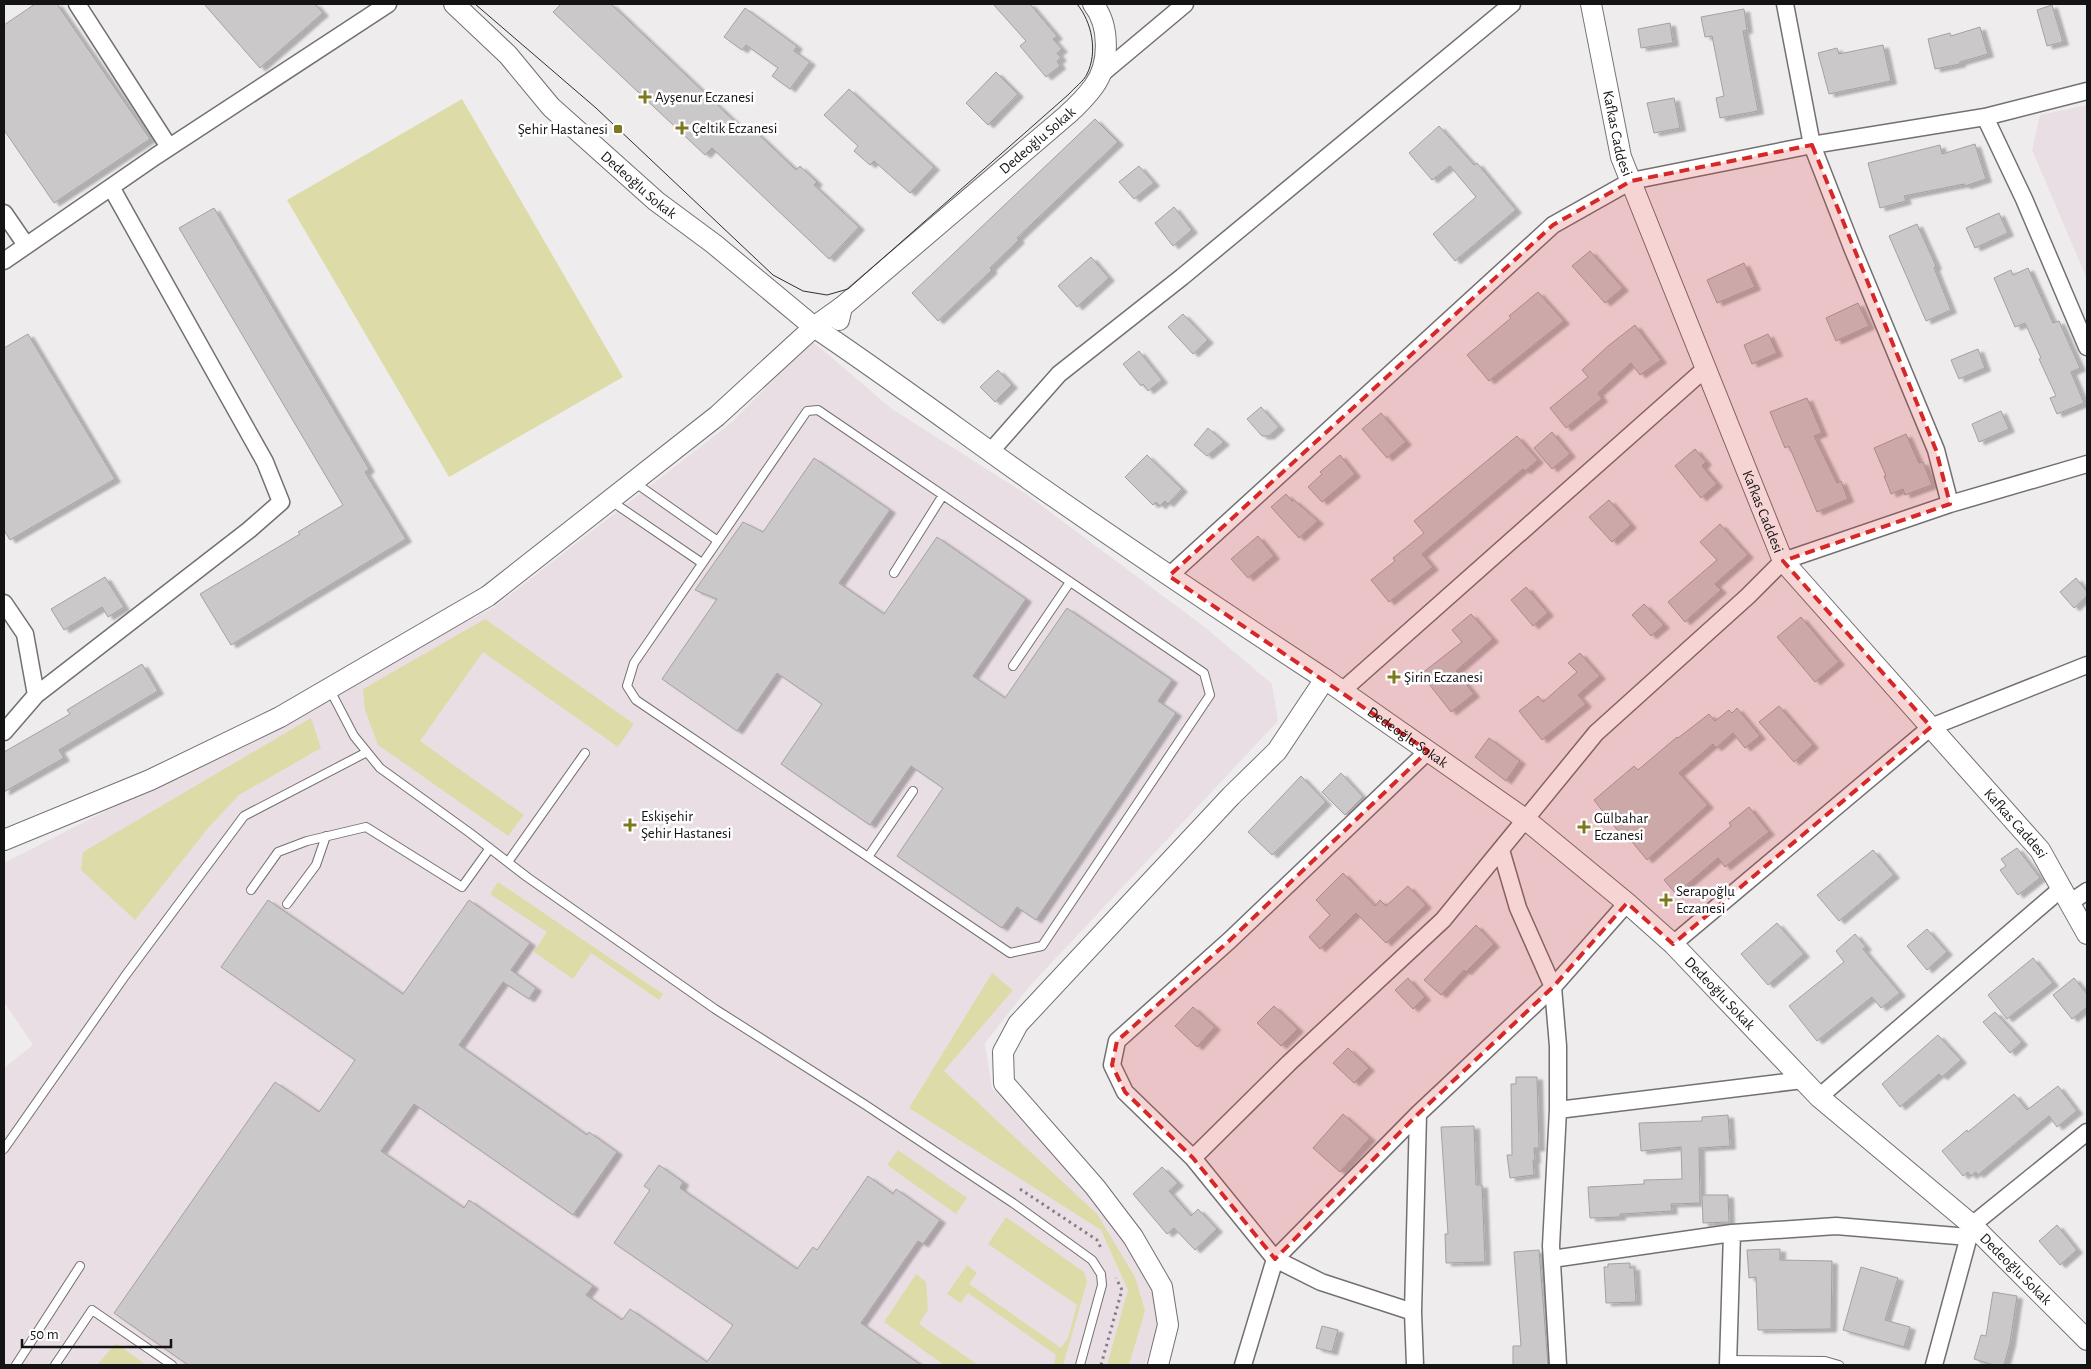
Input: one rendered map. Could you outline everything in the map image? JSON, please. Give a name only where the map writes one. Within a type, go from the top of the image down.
[{"type":"street","points":[[76,4],[169,148]]},
{"type":"street","points":[[4,260],[169,148],[388,4]]},
{"type":"street","name":"Dedeoğlu Sokak","points":[[454,4],[508,55],[551,107],[607,158],[656,201],[714,244],[814,327],[1169,576],[1343,690],[1525,819],[1627,903],[1673,944],[1819,1097],[1970,1231],[2087,1340]]},
{"type":"street","name":"Dedeoğlu Sokak","points":[[814,327],[842,307],[1067,115],[1096,84],[1103,66],[1106,46],[1104,30],[1093,4]]},
{"type":"street","points":[[1099,76],[1185,4]]},
{"type":"street","points":[[990,451],[1059,374],[1182,276],[1512,4]]},
{"type":"street","name":"Kafkas Caddesi","points":[[1591,4],[1621,157],[1783,561],[2040,850],[2073,894],[2087,934]]},
{"type":"street","points":[[1784,4],[1812,145],[1853,250],[1936,450],[1950,504]]},
{"type":"street","points":[[1169,576],[1553,225],[1630,181],[1812,145],[1985,118],[2087,91]]},
{"type":"street","points":[[1985,118],[2024,199],[2087,346]]},
{"type":"street","points":[[4,732],[36,695],[249,530],[281,502],[265,462],[111,187]]},
{"type":"street","points":[[4,213],[26,245]]},
{"type":"street","points":[[842,307],[837,328],[843,346]]},
{"type":"street","points":[[4,840],[150,780],[280,717],[488,596],[717,416],[814,327]]},
{"type":"street","points":[[1343,690],[1706,368]]},
{"type":"street","points":[[1193,1158],[1289,1063],[1443,920],[1596,733],[1748,596],[1783,561],[1950,504],[2087,464]]},
{"type":"street","points":[[4,603],[25,634],[36,695]]},
{"type":"street","points":[[1673,944],[1931,727],[2087,665]]},
{"type":"street","points":[[1158,1365],[1168,1325],[1162,1288],[1133,1237],[1096,1187],[1004,1083],[1003,1052],[1018,1024],[1231,796],[1277,751],[1325,679]]},
{"type":"street","points":[[1413,1312],[1321,1282],[1274,1259],[1193,1158],[1125,1092],[1112,1065],[1117,1041],[1230,940],[1428,750]]},
{"type":"street","points":[[1500,850],[1518,908],[1553,987],[1558,1046],[1558,1110],[1552,1259],[1558,1365]]},
{"type":"street","points":[[1819,1097],[2073,894]]},
{"type":"street","points":[[1243,1365],[1274,1259],[1418,1114],[1553,987],[1627,903]]},
{"type":"street","points":[[1558,1110],[1803,1080]]},
{"type":"street","points":[[1415,1365],[1413,1312],[1418,1114]]},
{"type":"street","points":[[1934,1365],[1970,1231],[2087,1132]]},
{"type":"street","points":[[1552,1259],[1732,1233],[1836,1226],[1970,1231]]},
{"type":"street","points":[[1728,1362],[1732,1233]]},
{"type":"lane","points":[[818,410],[1204,674],[1210,695],[1042,946],[1010,953],[636,700],[627,686],[634,663],[718,541],[807,411],[818,410]]},
{"type":"lane","points":[[634,482],[718,541]]},
{"type":"lane","points":[[894,573],[943,495]]},
{"type":"lane","points":[[610,500],[702,564]]},
{"type":"lane","points":[[1012,666],[1070,582]]},
{"type":"lane","points":[[329,688],[354,736],[380,768],[508,862],[715,1009],[864,1104],[1013,1203],[1092,1260],[1101,1274],[1102,1284],[1080,1365]]},
{"type":"lane","points":[[4,1149],[125,976],[244,816],[367,752]]},
{"type":"lane","points":[[508,862],[585,753]]},
{"type":"lane","points":[[868,857],[913,791]]},
{"type":"lane","points":[[251,890],[278,852],[307,841],[366,827],[462,887],[490,848]]},
{"type":"lane","points":[[287,904],[316,865],[326,836]]},
{"type":"lane","points":[[16,1365],[80,1266]]},
{"type":"lane","points":[[55,1365],[92,1310],[172,1365]]},
{"type":"lane","points":[[1728,1362],[1825,1361],[1840,1365]]},
{"type":"highlighted area","points":[[1812,145],[1936,450],[1950,504],[1783,561],[1931,727],[1673,944],[1627,903],[1553,987],[1418,1114],[1275,1259],[1193,1158],[1125,1092],[1112,1065],[1117,1041],[1230,940],[1428,751],[1169,576],[1553,225],[1631,181]]},
{"type":"shaded area","points":[[2087,105],[2087,279],[2032,150],[2040,115]]},
{"type":"shaded area","name":"Eskişehir Şehir Hastanesi","points":[[812,341],[892,409],[1026,494],[1206,628],[1272,684],[1278,721],[1029,987],[985,1043],[992,1088],[1091,1187],[1163,1308],[1145,1365],[4,1365],[4,1068],[33,1045],[4,1002],[4,863],[324,699],[494,607],[731,423]]},
{"type":"green space","points":[[462,99],[623,377],[449,477],[287,200]]},
{"type":"green space","points":[[485,619],[634,724],[618,747],[483,652],[420,741],[524,815],[508,836],[378,745],[365,710],[363,689]]},
{"type":"green space","points":[[311,718],[321,748],[239,795],[209,827],[135,920],[81,870],[83,852]]},
{"type":"green space","points":[[498,882],[663,994],[659,1000],[591,953],[573,979],[534,952],[547,932],[490,894]]},
{"type":"green space","points":[[992,973],[1013,990],[944,1071],[1097,1214],[1135,1277],[1145,1311],[1129,1365],[1107,1365],[1128,1290],[1101,1230],[909,1108]]},
{"type":"green space","points":[[898,1150],[967,1198],[956,1214],[887,1165]]},
{"type":"green space","points":[[1006,1217],[1084,1272],[1087,1282],[1063,1365],[1054,1365],[1056,1355],[968,1293],[961,1303],[947,1294],[967,1265],[977,1273],[969,1284],[1061,1348],[1068,1338],[1077,1305],[988,1244]]},
{"type":"green space","points":[[916,1274],[926,1282],[928,1310],[919,1324],[978,1365],[944,1365],[884,1322]]},
{"type":"green space","points":[[116,1343],[146,1365],[97,1365]]},
{"type":"building","points":[[35,4],[57,4],[150,139],[54,203],[4,130],[4,25]]},
{"type":"building","points":[[204,4],[315,4],[323,13],[260,68]]},
{"type":"building","points":[[561,4],[611,4],[747,133],[752,128],[796,170],[800,166],[817,182],[814,185],[859,227],[829,259],[712,148],[705,155],[553,12]]},
{"type":"building","points":[[993,4],[1030,4],[1057,36],[1053,39],[1062,49],[1057,53],[1061,58],[1057,61],[1060,66],[1046,77],[1020,46],[1026,41]]},
{"type":"building","points":[[2052,5],[2063,42],[2047,46],[2037,10]]},
{"type":"building","points":[[745,8],[797,46],[794,51],[810,62],[790,89],[772,76],[778,68],[746,45],[742,50],[724,37]]},
{"type":"building","points":[[1744,9],[1747,30],[1743,31],[1758,111],[1720,118],[1716,98],[1724,96],[1712,36],[1705,37],[1701,17]]},
{"type":"building","points":[[1670,23],[1673,43],[1641,48],[1638,29]]},
{"type":"building","points":[[1980,27],[1988,54],[1960,62],[1960,64],[1935,69],[1928,39],[1950,33],[1951,36]]},
{"type":"building","points":[[1883,45],[1891,81],[1829,94],[1818,53],[1837,48],[1839,54]]},
{"type":"building","points":[[996,72],[1018,94],[988,125],[966,103]]},
{"type":"building","points":[[849,89],[934,167],[910,193],[874,161],[870,165],[854,151],[858,146],[824,115]]},
{"type":"building","points":[[1674,98],[1680,128],[1654,133],[1647,103]]},
{"type":"building","points":[[1095,119],[1118,142],[1017,238],[1019,240],[990,268],[992,270],[938,321],[912,293]]},
{"type":"building","points":[[1439,126],[1474,165],[1477,163],[1516,210],[1455,261],[1433,234],[1476,197],[1450,166],[1432,180],[1409,153]]},
{"type":"building","points":[[1975,144],[1986,179],[1965,186],[1964,184],[1904,196],[1906,201],[1880,208],[1868,163],[1940,145],[1942,154]]},
{"type":"building","points":[[1139,166],[1154,183],[1134,199],[1119,182]]},
{"type":"building","points":[[1174,207],[1192,230],[1173,246],[1155,223]]},
{"type":"building","points":[[214,208],[369,469],[365,472],[406,539],[231,645],[200,594],[300,534],[298,532],[343,505],[179,228]]},
{"type":"building","points":[[1999,213],[2008,233],[1975,248],[1966,228]]},
{"type":"building","points":[[1917,224],[1936,266],[1934,268],[1951,310],[1926,321],[1889,236]]},
{"type":"building","points":[[1590,251],[1623,288],[1605,303],[1572,266]]},
{"type":"building","points":[[1091,257],[1109,278],[1077,307],[1058,286]]},
{"type":"building","points":[[1744,263],[1755,287],[1717,303],[1707,280]]},
{"type":"building","points":[[2028,268],[2053,323],[2059,321],[2080,368],[2071,372],[2084,403],[2057,414],[2050,398],[2056,396],[2025,323],[2015,327],[1994,278],[2011,270],[2013,275]]},
{"type":"building","points":[[1538,292],[1564,321],[1489,381],[1467,355],[1511,318],[1509,316]]},
{"type":"building","points":[[1858,303],[1869,326],[1836,341],[1826,318]]},
{"type":"building","points":[[1183,314],[1208,340],[1193,354],[1168,327]]},
{"type":"building","points":[[1635,325],[1661,360],[1640,375],[1631,363],[1598,393],[1602,399],[1566,428],[1550,408],[1588,377],[1582,370]]},
{"type":"building","points":[[28,334],[115,479],[10,540],[4,530],[4,348]]},
{"type":"building","points":[[1768,334],[1777,353],[1752,364],[1744,345]]},
{"type":"building","points":[[1978,349],[1985,368],[1959,379],[1951,360]]},
{"type":"building","points":[[1139,351],[1162,380],[1148,391],[1143,384],[1141,386],[1123,364]]},
{"type":"building","points":[[998,370],[1012,385],[995,402],[980,387]]},
{"type":"building","points":[[1807,398],[1822,433],[1814,436],[1837,483],[1841,481],[1848,499],[1817,512],[1789,446],[1785,448],[1770,412]]},
{"type":"building","points":[[1261,407],[1279,427],[1269,436],[1262,436],[1247,419]]},
{"type":"building","points":[[2001,411],[2009,429],[1979,442],[1972,424]]},
{"type":"building","points":[[1381,413],[1406,442],[1387,458],[1362,429]]},
{"type":"building","points":[[1208,428],[1224,442],[1207,456],[1194,445]]},
{"type":"building","points":[[1552,432],[1570,454],[1552,469],[1534,448]]},
{"type":"building","points":[[1906,434],[1919,463],[1923,462],[1932,485],[1905,495],[1903,489],[1891,494],[1884,476],[1886,476],[1874,448]]},
{"type":"building","points":[[1517,436],[1538,460],[1525,471],[1523,469],[1422,554],[1433,567],[1389,602],[1371,580],[1395,561],[1393,558],[1424,533],[1414,521]]},
{"type":"building","points":[[1695,449],[1706,462],[1702,466],[1717,484],[1701,498],[1675,466]]},
{"type":"building","points":[[1147,455],[1182,489],[1168,504],[1165,501],[1160,506],[1156,502],[1153,505],[1125,477]]},
{"type":"building","points":[[1340,455],[1355,474],[1322,502],[1308,487],[1322,474],[1320,472]]},
{"type":"building","points":[[814,458],[890,510],[839,583],[884,614],[937,537],[1026,599],[973,676],[1005,698],[1067,608],[1172,680],[1158,701],[1176,713],[1036,920],[1017,907],[1002,928],[897,856],[943,788],[911,766],[870,825],[781,764],[822,704],[777,673],[737,731],[662,679],[717,599],[695,590],[743,522],[763,532]]},
{"type":"building","points":[[1286,494],[1318,521],[1299,538],[1271,507]]},
{"type":"building","points":[[1609,500],[1631,525],[1612,542],[1589,517]]},
{"type":"building","points":[[1720,524],[1748,555],[1715,584],[1721,590],[1685,622],[1668,602],[1717,560],[1700,542]]},
{"type":"building","points":[[1258,536],[1274,556],[1248,578],[1231,559]]},
{"type":"building","points":[[105,577],[124,607],[108,617],[102,607],[64,630],[51,609]]},
{"type":"building","points":[[2076,578],[2087,592],[2087,596],[2074,608],[2060,592]]},
{"type":"building","points":[[1526,587],[1548,613],[1533,626],[1511,600]]},
{"type":"building","points":[[1644,604],[1664,625],[1651,636],[1632,615]]},
{"type":"building","points":[[1471,614],[1493,639],[1456,671],[1474,694],[1451,712],[1421,674],[1462,642],[1452,630]]},
{"type":"building","points":[[1801,617],[1839,662],[1815,682],[1777,637]]},
{"type":"building","points":[[1580,653],[1600,676],[1578,695],[1586,704],[1542,740],[1519,711],[1538,696],[1543,702],[1577,672],[1568,663]]},
{"type":"building","points":[[142,664],[158,691],[59,750],[64,758],[4,792],[4,752],[70,714],[67,710]]},
{"type":"building","points":[[1779,706],[1813,745],[1794,762],[1759,722]]},
{"type":"building","points":[[1737,708],[1760,736],[1745,748],[1733,733],[1716,748],[1713,744],[1679,773],[1708,805],[1647,860],[1628,837],[1626,839],[1618,831],[1594,800],[1634,766],[1638,770],[1677,737],[1709,714],[1715,721],[1729,710],[1732,713]]},
{"type":"building","points":[[1489,738],[1520,761],[1506,781],[1475,757]]},
{"type":"building","points":[[1341,773],[1363,797],[1345,815],[1322,792]]},
{"type":"building","points":[[1301,776],[1326,802],[1272,855],[1248,832]]},
{"type":"building","points":[[1749,807],[1769,832],[1725,867],[1718,858],[1676,894],[1664,880],[1731,826],[1729,823]]},
{"type":"building","points":[[2017,848],[2040,878],[2018,895],[2000,870],[2006,866],[2001,859]]},
{"type":"building","points":[[1873,850],[1894,875],[1839,921],[1817,895]]},
{"type":"building","points":[[1343,873],[1375,906],[1380,900],[1386,906],[1408,886],[1426,905],[1386,943],[1356,913],[1320,949],[1309,937],[1330,915],[1316,900]]},
{"type":"building","points":[[268,900],[403,994],[469,900],[530,943],[511,970],[536,988],[529,999],[503,982],[459,1045],[587,1135],[589,1132],[617,1152],[573,1215],[414,1104],[381,1151],[464,1208],[469,1200],[593,1286],[586,1295],[622,1320],[630,1309],[707,1362],[733,1325],[614,1243],[650,1190],[644,1186],[659,1165],[683,1182],[680,1188],[797,1269],[813,1247],[817,1250],[868,1176],[893,1194],[896,1189],[940,1220],[923,1244],[918,1241],[861,1323],[921,1365],[188,1365],[114,1313],[275,1082],[319,1112],[355,1060],[221,967]]},
{"type":"building","points":[[1777,923],[1804,954],[1768,985],[1741,954]]},
{"type":"building","points":[[1476,925],[1494,944],[1466,972],[1464,970],[1441,995],[1424,980]]},
{"type":"building","points":[[1927,929],[1947,952],[1927,970],[1907,946]]},
{"type":"building","points":[[1855,934],[1866,947],[1863,949],[1900,993],[1881,1008],[1872,997],[1817,1041],[1789,1006],[1844,962],[1836,951]]},
{"type":"building","points":[[2033,958],[2053,983],[2007,1019],[1988,995]]},
{"type":"building","points":[[1408,978],[1425,997],[1413,1009],[1395,990]]},
{"type":"building","points":[[2074,978],[2087,994],[2087,1007],[2072,1019],[2053,995]]},
{"type":"building","points":[[1274,1006],[1298,1029],[1281,1046],[1257,1023]]},
{"type":"building","points":[[1193,1007],[1215,1027],[1197,1047],[1175,1026]]},
{"type":"building","points":[[1995,1012],[2022,1042],[2010,1053],[1983,1022]]},
{"type":"building","points":[[1938,1035],[1961,1060],[1942,1077],[1939,1074],[1900,1107],[1882,1084]]},
{"type":"building","points":[[1348,1048],[1369,1068],[1354,1083],[1333,1063]]},
{"type":"building","points":[[1516,1077],[1537,1077],[1539,1148],[1534,1148],[1534,1175],[1510,1178],[1507,1155],[1512,1155],[1511,1084],[1516,1084]]},
{"type":"building","points":[[2058,1086],[2077,1111],[2057,1127],[2049,1116],[1978,1175],[1976,1172],[1971,1176],[1968,1172],[1963,1176],[1942,1151],[2014,1094],[2027,1110]]},
{"type":"building","points":[[1343,1114],[1370,1138],[1340,1172],[1313,1148]]},
{"type":"building","points":[[1728,1115],[1730,1146],[1699,1148],[1700,1203],[1671,1204],[1672,1211],[1620,1214],[1620,1217],[1590,1218],[1588,1187],[1644,1184],[1644,1180],[1682,1179],[1681,1147],[1641,1151],[1639,1123],[1702,1121],[1702,1117]]},
{"type":"building","points":[[1474,1126],[1476,1185],[1482,1185],[1485,1262],[1446,1263],[1445,1234],[1448,1234],[1441,1127]]},
{"type":"building","points":[[1162,1167],[1178,1183],[1169,1191],[1191,1216],[1198,1209],[1217,1229],[1195,1250],[1174,1228],[1167,1234],[1133,1194]]},
{"type":"building","points":[[1702,1195],[1728,1195],[1729,1222],[1703,1223]]},
{"type":"building","points":[[2057,1225],[2077,1250],[2060,1265],[2039,1241]]},
{"type":"building","points":[[1780,1249],[1780,1260],[1832,1261],[1831,1329],[1758,1330],[1756,1277],[1749,1278],[1747,1250]]},
{"type":"building","points":[[1539,1250],[1548,1365],[1513,1365],[1513,1346],[1521,1346],[1514,1252]]},
{"type":"building","points":[[1630,1263],[1630,1268],[1634,1267],[1636,1302],[1606,1303],[1604,1267],[1608,1267],[1608,1264]]},
{"type":"building","points":[[1861,1267],[1898,1278],[1885,1320],[1910,1327],[1904,1347],[1843,1330]]},
{"type":"building","points":[[1993,1292],[2017,1296],[2010,1343],[2004,1365],[1994,1365],[1974,1359],[1981,1335],[1986,1336]]},
{"type":"building","points":[[1322,1326],[1338,1330],[1332,1352],[1316,1348]]},
{"type":"tram line","points":[[475,4],[596,108],[773,275],[803,291],[827,295],[848,289],[1084,79],[1090,65],[1093,47],[1090,28],[1077,4]]},
{"type":"place","name":"Ayşenur Eczanesi","points":[[645,97]]},
{"type":"place","name":"Çeltik Eczanesi","points":[[682,128]]},
{"type":"place","name":"Şehir Hastanesi","points":[[618,129]]},
{"type":"place","name":"Şirin Eczanesi","points":[[1394,677]]},
{"type":"place","name":"Eskişehir Şehir Hastanesi","points":[[630,825]]},
{"type":"place","name":"Gülbahar Eczanesi","points":[[1584,827]]},
{"type":"place","name":"Serapoğlu Eczanesi","points":[[1666,900]]}]
